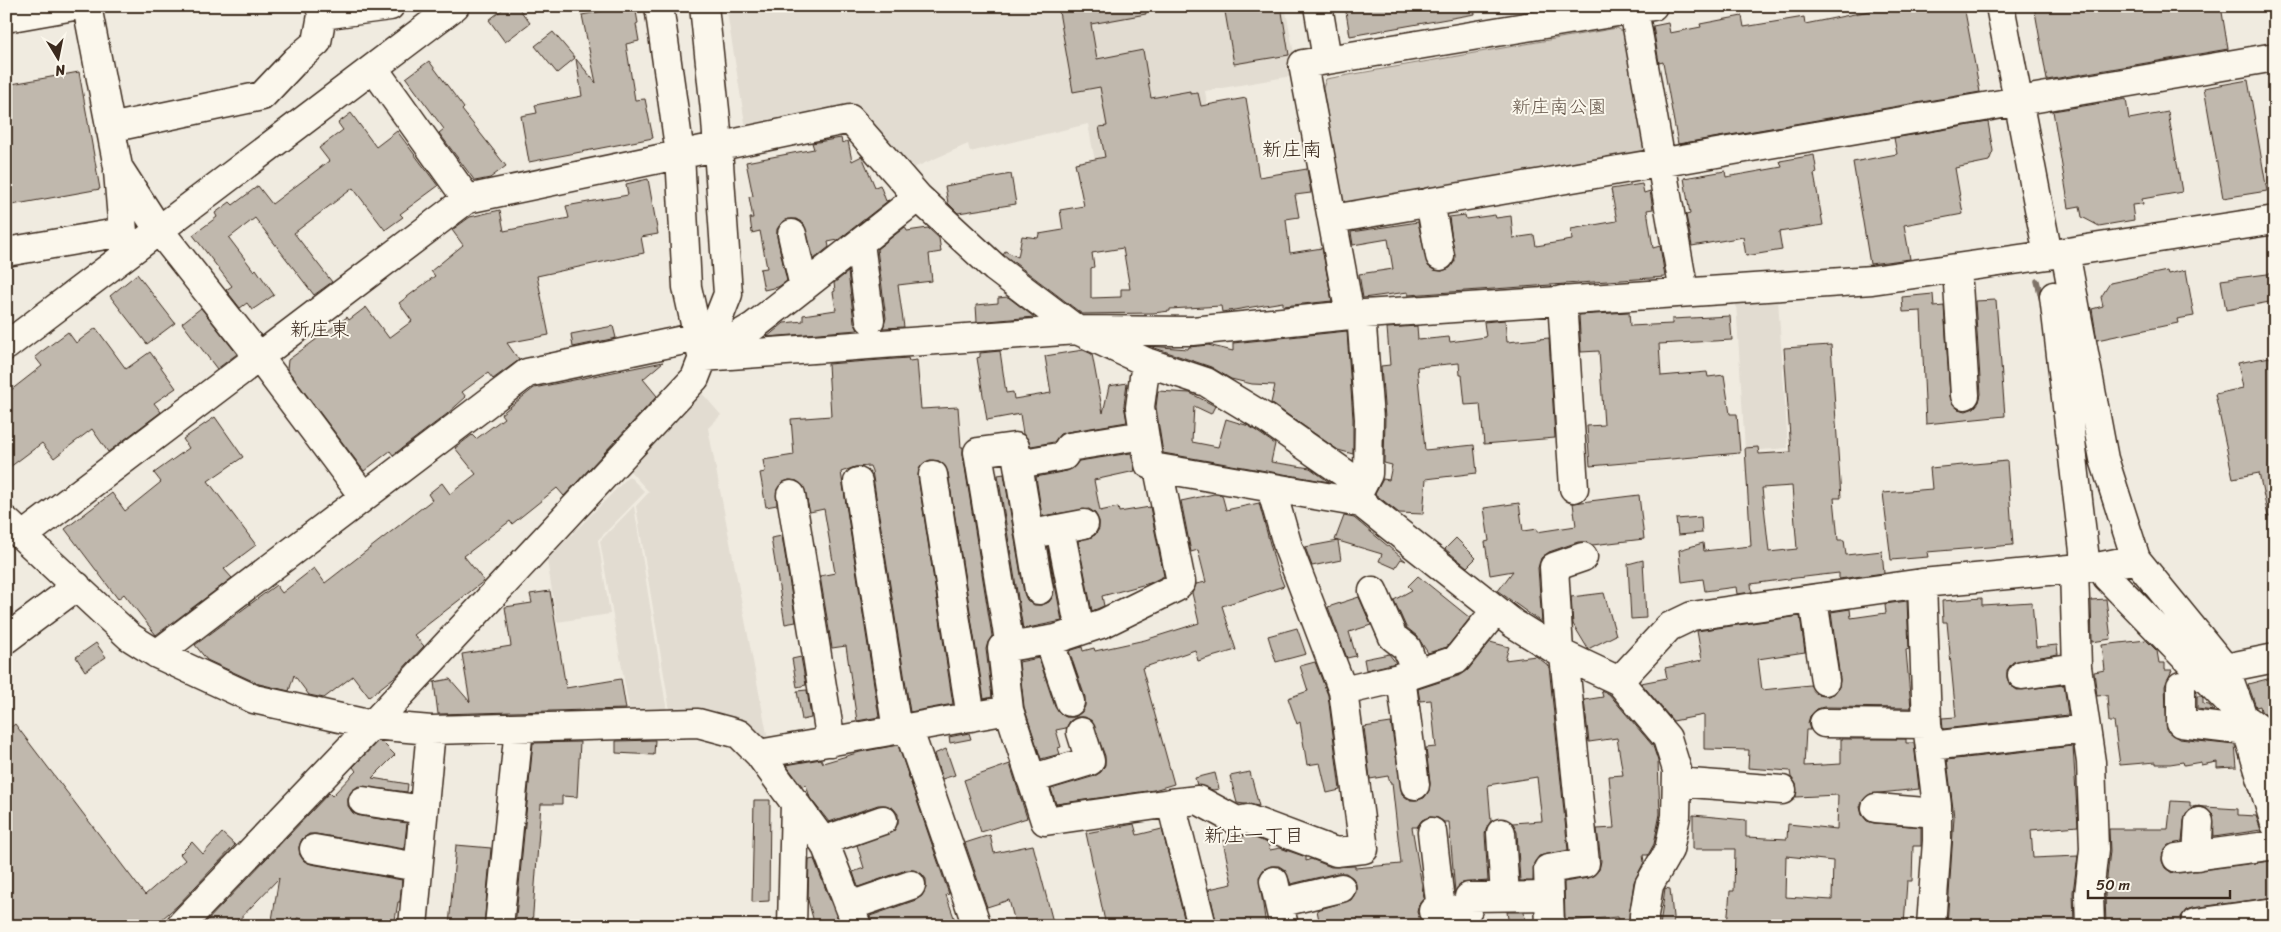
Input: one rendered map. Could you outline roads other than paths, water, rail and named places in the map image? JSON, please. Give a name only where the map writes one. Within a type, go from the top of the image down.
[{"type":"street","points":[[6,18],[74,6]]},
{"type":"street","points":[[6,252],[123,232],[118,167],[87,6]]},
{"type":"street","points":[[110,128],[262,96],[296,60],[317,42],[321,11],[390,6]]},
{"type":"street","points":[[6,346],[158,229],[374,69],[455,6]]},
{"type":"street","points":[[659,6],[680,154],[687,287],[700,347]]},
{"type":"street","points":[[180,926],[372,725],[695,378],[700,347],[728,294],[718,147],[704,6]]},
{"type":"street","points":[[1318,6],[1327,60]]},
{"type":"street","points":[[2000,6],[2017,101],[2057,253],[2104,458],[2136,560],[2224,668],[2245,724],[2275,824]]},
{"type":"street","points":[[1359,499],[1368,474],[1369,420],[1355,315],[1333,219],[1303,64],[1644,8],[1661,162],[1684,292]]},
{"type":"street","points":[[1333,219],[2275,57]]},
{"type":"street","points":[[374,69],[467,199]]},
{"type":"street","points":[[910,885],[854,916],[823,840],[759,754],[739,734],[698,723],[431,730],[372,725],[254,698],[157,654],[130,637],[14,528],[259,357],[467,199],[850,119],[918,197],[995,268],[1077,330],[1146,362],[1206,382],[1267,419],[1350,477],[1359,499],[1514,624],[1562,653],[1619,681],[1668,738],[1677,770],[1676,816],[1669,850],[1649,885],[1644,926]]},
{"type":"street","points":[[118,167],[158,229],[259,357],[364,497]]},
{"type":"street","points":[[700,347],[754,326],[918,197]]},
{"type":"street","points":[[1430,202],[1440,256]]},
{"type":"street","points":[[157,654],[527,373],[700,347],[1077,330],[1193,331],[1355,315],[1872,280],[2275,220]]},
{"type":"street","points":[[792,234],[804,287]]},
{"type":"street","points":[[860,243],[870,320]]},
{"type":"street","points":[[1957,268],[1965,395]]},
{"type":"street","points":[[2054,296],[2087,568],[2077,667],[2091,762],[2094,848],[2089,894],[2090,926]]},
{"type":"street","points":[[1562,300],[1574,488]]},
{"type":"street","points":[[1146,362],[1140,408],[1149,464],[1158,468],[1271,488],[1359,499]]},
{"type":"street","points":[[1018,464],[1064,456],[1069,447],[1144,435]]},
{"type":"street","points":[[1010,647],[978,452],[1016,447],[1039,590]]},
{"type":"street","points":[[1158,468],[1181,582],[1175,588],[1104,623],[1049,640],[1002,648],[1009,710],[1045,821],[1198,800],[1237,821],[1248,819],[1336,852],[1364,849],[1343,691],[1288,546],[1271,488]]},
{"type":"street","points":[[933,475],[971,717]]},
{"type":"street","points":[[858,482],[902,729],[977,926]]},
{"type":"street","points":[[790,495],[831,742]]},
{"type":"street","points":[[1062,529],[1080,631]]},
{"type":"street","points":[[1550,926],[1548,869],[1586,863],[1554,567],[1583,557]]},
{"type":"street","points":[[1619,681],[1669,627],[1692,616],[1922,583],[2087,568],[2136,560]]},
{"type":"street","points":[[2087,568],[2107,577],[2245,724]]},
{"type":"street","points":[[1922,583],[1929,735],[1937,814],[1931,926]]},
{"type":"street","points":[[6,638],[77,586]]},
{"type":"street","points":[[1373,591],[1393,637],[1407,648],[1415,785]]},
{"type":"street","points":[[1813,598],[1825,681]]},
{"type":"street","points":[[1343,691],[1408,675],[1456,660],[1496,610]]},
{"type":"street","points":[[1049,640],[1070,702]]},
{"type":"street","points":[[2224,668],[2275,658]]},
{"type":"street","points":[[2022,675],[2077,667]]},
{"type":"street","points":[[2181,686],[2181,723],[2245,724],[2259,729],[2275,746]]},
{"type":"street","points":[[759,754],[1009,710]]},
{"type":"street","points":[[1824,723],[1929,735],[2086,729]]},
{"type":"street","points":[[499,926],[519,728]]},
{"type":"street","points":[[413,926],[431,730]]},
{"type":"street","points":[[1031,779],[1090,762],[1081,732]]},
{"type":"street","points":[[1677,782],[1782,790]]},
{"type":"street","points":[[363,801],[423,810]]},
{"type":"street","points":[[792,926],[795,802]]},
{"type":"street","points":[[1171,803],[1202,926]]},
{"type":"street","points":[[1876,808],[1937,814]]},
{"type":"street","points":[[823,840],[883,820]]},
{"type":"street","points":[[2199,822],[2187,857],[2275,845]]},
{"type":"street","points":[[1432,832],[1437,910],[1468,909],[1469,897],[1549,896]]},
{"type":"street","points":[[1501,833],[1505,896]]},
{"type":"street","points":[[314,849],[418,867]]},
{"type":"street","points":[[1279,903],[1341,888]]},
{"type":"street","points":[[2194,918],[2275,912]]},
{"type":"waterway","points":[[2037,281],[2042,301]]},
{"type":"district","name":"新庄南","points":[[1292,149]]},
{"type":"district","name":"新庄東","points":[[320,329]]},
{"type":"district","name":"新庄一丁目","points":[[1254,835]]},
{"type":"park label","name":"新庄南公園","points":[[1559,106]]}]
